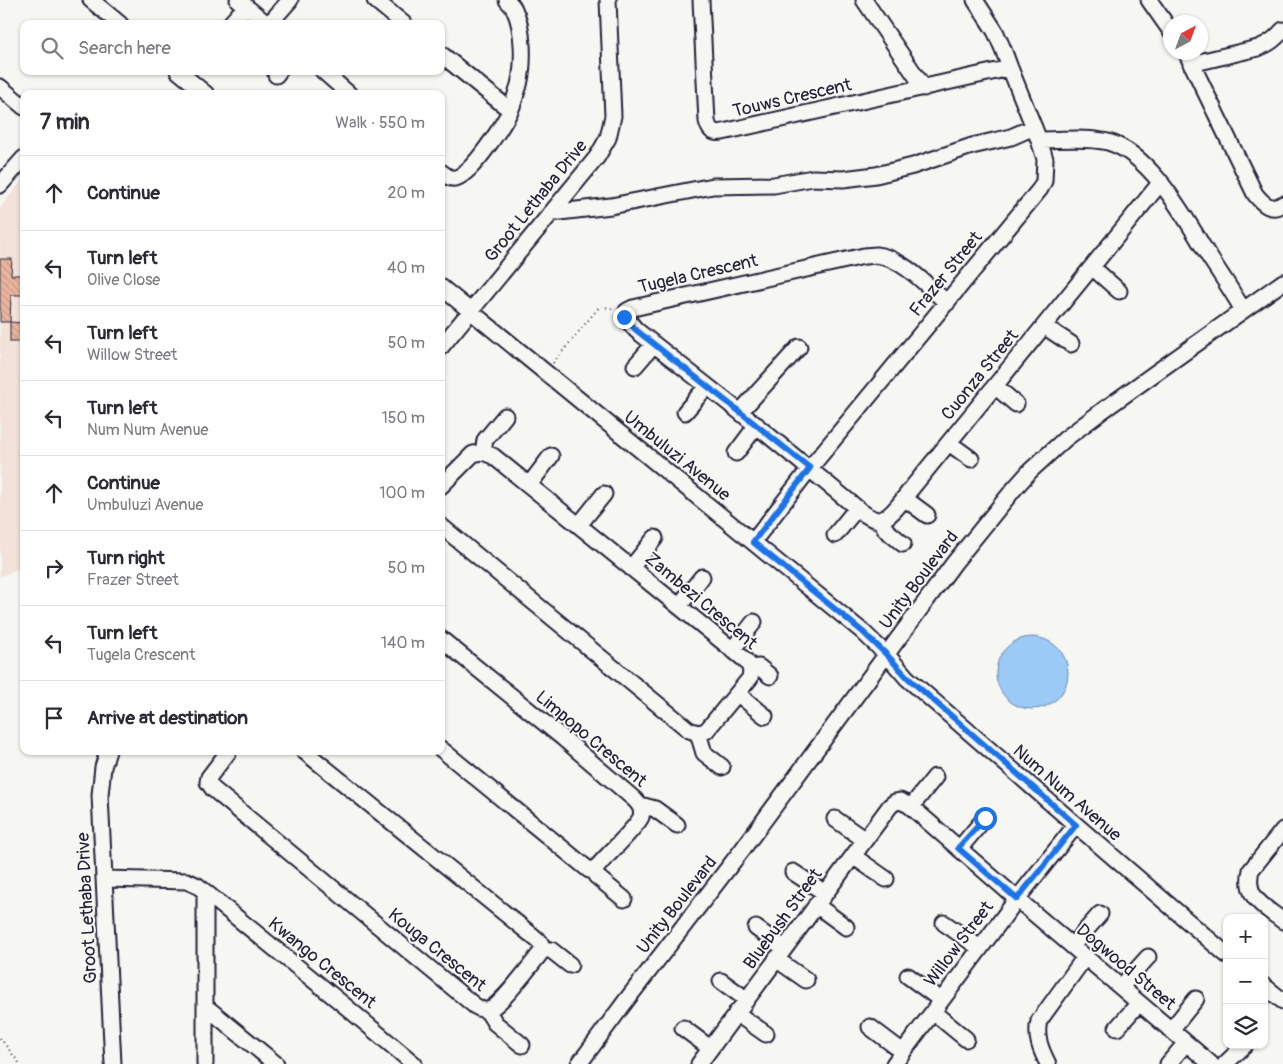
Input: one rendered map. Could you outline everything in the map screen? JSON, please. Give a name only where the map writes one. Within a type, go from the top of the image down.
[{"type":"street","points":[[91,0],[115,20]]},
{"type":"street","points":[[272,20],[290,0]]},
{"type":"street","points":[[375,0],[399,20]]},
{"type":"street","points":[[445,174],[451,178],[456,178],[472,166],[510,110],[519,84],[522,45],[520,27],[514,9],[507,0]]},
{"type":"street","name":"Groot Lethaba Drive","points":[[445,341],[602,149],[608,138],[613,116],[608,0]]},
{"type":"street","name":"Touws Crescent","points":[[701,0],[707,121],[714,132],[723,132],[1010,68]]},
{"type":"street","points":[[864,0],[924,88]]},
{"type":"street","name":"Frazer Street","points":[[753,542],[810,468],[1040,189],[1044,180],[1046,170],[1045,159],[1036,134],[1003,48],[995,31],[975,0]]},
{"type":"street","points":[[1150,0],[1163,20]]},
{"type":"street","points":[[232,20],[242,3],[263,20]]},
{"type":"street","points":[[1208,55],[1258,48],[1275,39],[1283,30]]},
{"type":"street","points":[[445,57],[510,110]]},
{"type":"street","points":[[1189,60],[1255,194],[1267,207],[1273,208],[1283,204]]},
{"type":"street","points":[[183,75],[201,90]]},
{"type":"street","points":[[327,75],[343,90]]},
{"type":"street","points":[[0,87],[20,104]]},
{"type":"street","points":[[551,212],[611,206],[708,187],[774,185],[813,178],[843,179],[876,175],[1011,137],[1036,134],[1096,140],[1109,142],[1132,154],[1161,182],[1244,310]]},
{"type":"street","points":[[0,185],[20,162]]},
{"type":"street","name":"Cuonza Street","points":[[882,519],[890,515],[1161,182]]},
{"type":"street","name":"Tugela Crescent","points":[[810,468],[654,344],[628,322],[624,317],[626,313],[630,309],[637,307],[864,256],[877,255],[893,260],[907,269],[947,303]]},
{"type":"street","points":[[1092,267],[1119,291]]},
{"type":"street","name":"Unity Boulevard","points":[[579,1064],[742,850],[954,563],[1030,471],[1094,416],[1283,282]]},
{"type":"street","name":"Umbuluzi Avenue","points":[[445,290],[863,632],[887,655]]},
{"type":"street","points":[[1044,326],[1071,344]]},
{"type":"street","points":[[635,366],[654,344]]},
{"type":"street","points":[[740,412],[799,347]]},
{"type":"street","points":[[685,412],[707,386]]},
{"type":"street","points":[[995,386],[1016,404]]},
{"type":"street","points":[[445,482],[474,454],[483,452],[485,440],[505,416]]},
{"type":"street","points":[[736,453],[757,425]]},
{"type":"street","points":[[949,443],[971,459]]},
{"type":"street","name":"Zambezi Crescent","points":[[483,452],[493,456],[579,525],[744,659],[751,668],[750,678],[738,694],[706,731],[698,733]]},
{"type":"street","points":[[529,485],[552,456]]},
{"type":"street","points":[[810,468],[857,508],[870,517],[877,520],[882,519],[885,529],[903,544]]},
{"type":"street","points":[[579,525],[604,494]]},
{"type":"street","points":[[904,498],[927,515]]},
{"type":"street","points":[[835,536],[857,508]]},
{"type":"street","points":[[445,529],[684,726],[698,733],[704,753],[722,767]]},
{"type":"street","points":[[631,568],[655,538]]},
{"type":"street","points":[[679,606],[702,577]]},
{"type":"street","points":[[732,650],[754,622]]},
{"type":"street","name":"Limpopo Crescent","points":[[445,642],[564,738],[640,805],[641,810],[638,822],[594,869]]},
{"type":"street","name":"Num Num Avenue","points":[[887,655],[908,678],[1223,952]]},
{"type":"street","points":[[751,668],[759,667],[770,676]]},
{"type":"street","points":[[738,694],[765,716]]},
{"type":"street","points":[[445,752],[586,869],[594,869],[596,876],[624,899]]},
{"type":"street","name":"Groot Lethaba Drive","points":[[107,755],[103,767],[100,795],[113,1064]]},
{"type":"street","name":"Kouga Crescent","points":[[226,755],[209,777],[208,782],[213,789],[475,1006],[488,1010],[491,1009],[501,1000],[542,949]]},
{"type":"street","points":[[309,755],[539,941],[542,949],[551,950],[570,965]]},
{"type":"street","name":"Bluebush Street","points":[[699,1064],[890,806],[895,802],[905,804],[935,777]]},
{"type":"street","name":"Dogwood Street","points":[[905,804],[1211,1064]]},
{"type":"street","points":[[640,805],[655,809],[677,825]]},
{"type":"street","points":[[958,848],[985,818]]},
{"type":"street","points":[[835,819],[865,840]]},
{"type":"street","name":"Willow Street","points":[[898,1058],[1017,899],[1076,825]]},
{"type":"street","points":[[1283,830],[1251,870],[1249,877],[1249,885],[1254,897],[1283,921]]},
{"type":"street","points":[[853,856],[886,879]]},
{"type":"street","points":[[793,872],[846,927]]},
{"type":"street","name":"Kwango Crescent","points":[[104,879],[187,881],[198,886],[414,1064]]},
{"type":"street","points":[[205,892],[205,1064]]},
{"type":"street","points":[[1072,946],[1100,914]]},
{"type":"street","points":[[944,923],[980,948]]},
{"type":"street","points":[[756,928],[806,980]]},
{"type":"street","points":[[1048,1064],[1038,1042],[1037,1028],[1039,1021],[1085,957]]},
{"type":"street","points":[[1121,987],[1148,957]]},
{"type":"street","points":[[908,976],[966,1039]]},
{"type":"street","points":[[721,981],[746,999]]},
{"type":"street","points":[[1268,989],[1283,1001]]},
{"type":"street","points":[[1171,1030],[1196,999]]},
{"type":"street","points":[[1117,1028],[1139,1003]]},
{"type":"street","points":[[205,1006],[276,1064]]},
{"type":"street","points":[[488,1010],[495,1023],[522,1045]]},
{"type":"street","points":[[736,1013],[766,1034]]},
{"type":"street","points":[[870,1027],[898,1058]]},
{"type":"street","points":[[683,1028],[710,1048]]},
{"type":"street","points":[[1168,1064],[1186,1043]]},
{"type":"street","points":[[1225,1064],[1241,1049]]},
{"type":"path","points":[[545,372],[600,306],[626,313]]},
{"type":"path","points":[[0,1038],[20,1064]]},
{"type":"shaded area","points":[[20,183],[20,568],[0,577],[0,208]]},
{"type":"water","points":[[1032,637],[1052,643],[1062,653],[1068,673],[1062,693],[1052,703],[1032,709],[1012,703],[1002,693],[996,673],[1002,653],[1012,643]]},
{"type":"building","points":[[0,259],[12,259],[11,275],[20,275],[20,295],[11,295],[10,322],[0,322]]},
{"type":"building","points":[[10,322],[20,323],[20,342],[10,342]]},
{"type":"route","points":[[624,317],[636,330],[810,468],[753,542],[863,632],[908,678],[1076,825],[1017,899],[958,848],[985,818]]}]
